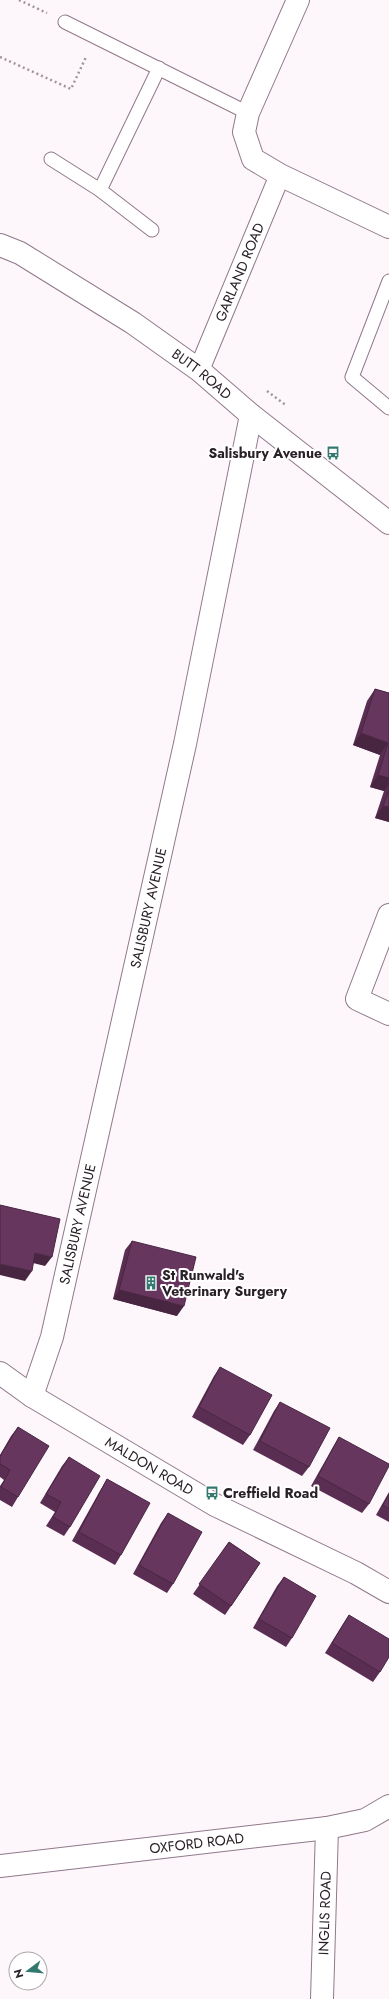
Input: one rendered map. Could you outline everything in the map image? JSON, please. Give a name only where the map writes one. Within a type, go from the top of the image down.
[{"type":"street","points":[[297,2],[248,113],[244,132],[254,159],[280,175],[389,227]]},
{"type":"street","name":"GARLAND ROAD","points":[[199,370],[280,175]]},
{"type":"street","name":"BUTT ROAD","points":[[0,245],[20,253],[133,323],[199,370],[251,415],[389,523]]},
{"type":"street","name":"SALISBURY AVENUE","points":[[32,1396],[52,1337],[185,744],[251,415]]},
{"type":"street","points":[[389,916],[357,999],[389,1014]]},
{"type":"street","name":"MALDON ROAD","points":[[0,1374],[32,1396],[215,1505],[356,1573],[389,1592]]},
{"type":"street","name":"OXFORD ROAD","points":[[0,1866],[327,1828],[365,1820],[389,1806]]},
{"type":"street","name":"INGLIS ROAD","points":[[322,1999],[327,1828]]},
{"type":"lane","points":[[65,22],[248,113]]},
{"type":"lane","points":[[100,190],[159,68]]},
{"type":"lane","points":[[51,159],[100,190],[152,230]]},
{"type":"lane","points":[[389,281],[352,377],[389,408]]},
{"type":"path","points":[[19,0],[65,22]]},
{"type":"path","points":[[0,57],[71,89],[96,37]]},
{"type":"building","points":[[375,689],[389,693],[389,778],[378,775],[388,743],[361,733]]},
{"type":"building","points":[[389,790],[389,807],[383,806]]},
{"type":"building","points":[[0,1205],[60,1219],[52,1257],[35,1253],[32,1271],[0,1264]]},
{"type":"building","name":"St Runwald's Veterinary Surgery","points":[[132,1241],[196,1257],[184,1306],[119,1290]]},
{"type":"building","points":[[220,1367],[272,1395],[250,1435],[199,1407]]},
{"type":"building","points":[[280,1402],[330,1428],[309,1467],[260,1441]]},
{"type":"building","points":[[18,1427],[49,1446],[18,1497],[1,1487],[10,1470],[0,1464],[0,1456]]},
{"type":"building","points":[[339,1437],[389,1464],[369,1504],[318,1476]]},
{"type":"building","points":[[69,1457],[100,1476],[70,1527],[53,1517],[61,1502],[46,1494]]},
{"type":"building","points":[[107,1479],[150,1503],[121,1555],[79,1532]]},
{"type":"building","points":[[389,1494],[389,1509],[383,1505]]},
{"type":"building","points":[[168,1513],[202,1532],[173,1584],[139,1565]]},
{"type":"building","points":[[229,1542],[260,1563],[231,1606],[199,1584]]},
{"type":"building","points":[[284,1577],[316,1596],[292,1638],[259,1619]]},
{"type":"building","points":[[349,1615],[389,1639],[389,1657],[380,1672],[332,1643]]},
{"type":"place","name":"Salisbury Avenue","points":[[333,453]]},
{"type":"place","name":"St Runwald's Veterinary Surgery","points":[[151,1283]]},
{"type":"place","name":"Creffield Road","points":[[212,1493]]}]
